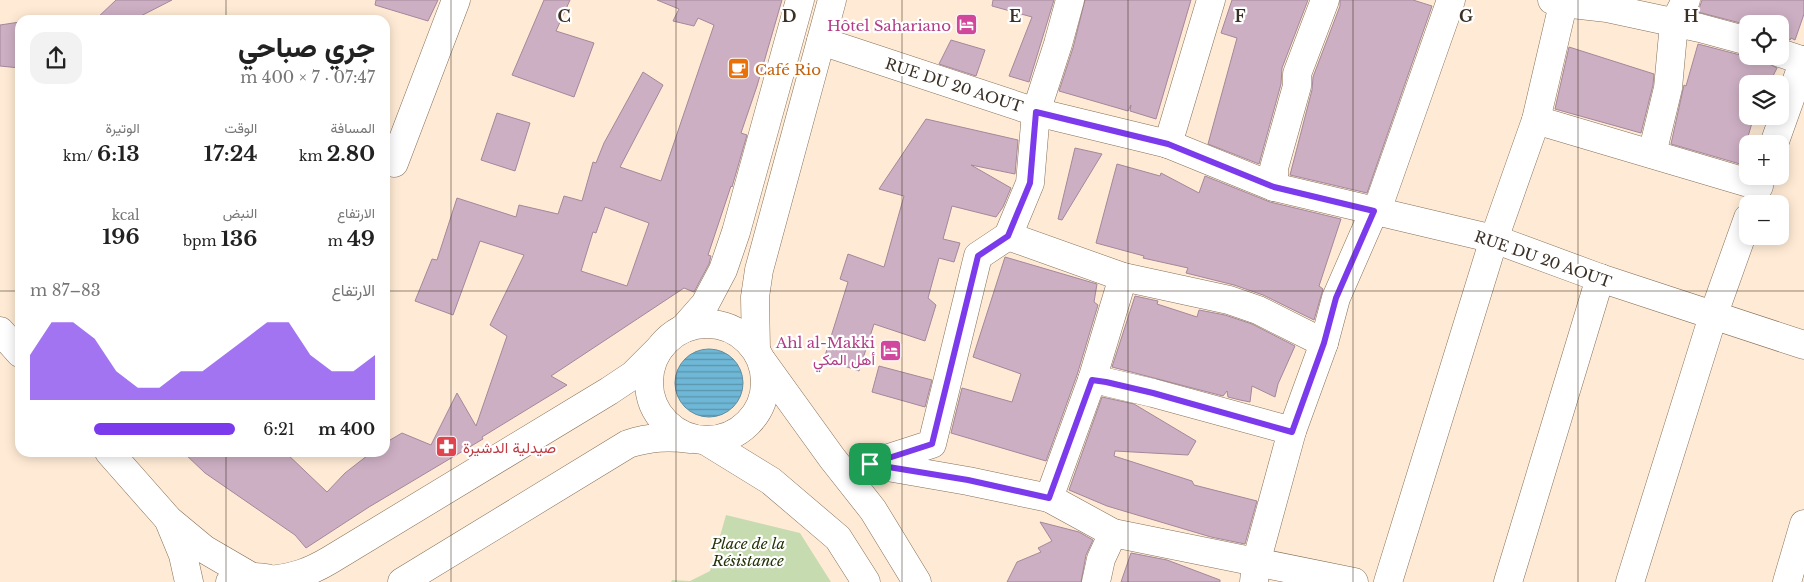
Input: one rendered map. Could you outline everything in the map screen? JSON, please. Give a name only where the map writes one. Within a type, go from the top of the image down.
[{"type":"street","points":[[394,163],[456,0]]},
{"type":"street","points":[[113,457],[169,520],[204,549],[258,580],[292,578],[330,560],[609,391],[633,375],[670,338],[683,329],[705,304],[725,262],[736,232],[800,0]]},
{"type":"street","points":[[402,582],[628,444],[648,438],[661,437],[698,440],[726,438],[742,429],[756,416],[764,398],[766,380],[759,355],[755,297],[758,270],[832,0]]},
{"type":"street","points":[[870,464],[932,444],[978,256],[1008,236],[1030,183],[1036,112],[1070,0]]},
{"type":"street","points":[[1168,144],[1211,0]]},
{"type":"street","points":[[1274,187],[1274,168],[1297,86],[1297,74],[1325,0]]},
{"type":"street","points":[[1255,573],[1292,432],[1324,343],[1336,298],[1374,211],[1381,200],[1451,0]]},
{"type":"street","points":[[1388,582],[1494,239],[1536,120],[1559,1],[1607,8],[1680,11],[1739,37]]},
{"type":"street","points":[[1652,154],[1668,88],[1680,11]]},
{"type":"street","name":"RUE DU 20 AOUT","points":[[821,41],[1036,112],[1168,144],[1274,187],[1494,239],[1600,278],[1804,345]]},
{"type":"street","points":[[1777,135],[1804,61],[1789,56]]},
{"type":"street","points":[[1536,120],[1652,154],[1758,189]]},
{"type":"street","points":[[1008,236],[1123,277],[1229,300],[1258,310],[1324,343]]},
{"type":"street","points":[[1630,582],[1713,316],[1739,243]]},
{"type":"street","points":[[1049,498],[1092,380],[1123,277]]},
{"type":"street","points":[[1508,582],[1600,278]]},
{"type":"street","points":[[683,329],[699,324],[715,324],[731,329],[745,338],[832,458],[873,510],[917,582]]},
{"type":"street","points":[[0,331],[15,348]]},
{"type":"street","points":[[659,349],[652,363],[649,379],[650,394],[655,409],[664,422],[676,432],[698,440],[771,481],[838,538],[866,582]]},
{"type":"street","points":[[1092,380],[1153,393],[1292,432]]},
{"type":"street","points":[[832,458],[968,480],[1049,498],[1113,532],[1255,573],[1354,582]]},
{"type":"street","points":[[169,520],[182,555],[189,582]]},
{"type":"street","points":[[1787,582],[1804,524]]},
{"type":"street","points":[[1096,582],[1101,559],[1113,532]]},
{"type":"green space","name":"Place de la Résistance","points":[[726,515],[800,533],[831,582],[671,582],[672,580],[690,581],[710,571]]},
{"type":"water","points":[[709,349],[722,352],[733,359],[740,370],[743,383],[740,396],[733,407],[722,414],[709,417],[696,414],[685,407],[678,396],[675,383],[678,370],[685,359],[696,352]]},
{"type":"building","points":[[116,0],[172,0],[143,15],[100,15]]},
{"type":"building","points":[[376,0],[438,0],[428,21],[375,5]]},
{"type":"building","points":[[544,0],[570,0],[556,31],[594,43],[574,97],[512,75]]},
{"type":"building","points":[[657,0],[782,0],[741,133],[747,135],[732,187],[708,255],[711,256],[709,264],[694,292],[684,288],[551,376],[567,385],[306,548],[295,535],[205,473],[188,457],[290,457],[327,492],[345,473],[366,457],[390,457],[390,440],[402,433],[431,445],[457,393],[476,426],[507,336],[490,325],[524,255],[480,241],[453,315],[415,301],[432,259],[437,260],[457,198],[516,217],[519,205],[558,214],[564,196],[582,201],[593,162],[596,163],[604,143],[643,72],[663,85],[620,167],[661,181],[714,25],[698,18],[694,26],[673,21],[679,9]],"holes":[[[605,207],[649,223],[627,286],[581,271],[593,232],[596,233]]]},
{"type":"building","points":[[993,0],[1054,0],[1029,82],[1009,76],[1032,17],[992,6]]},
{"type":"building","points":[[1085,0],[1191,0],[1156,119],[1130,111],[1131,105],[1128,111],[1059,91],[1073,48]]},
{"type":"building","points":[[1232,0],[1308,0],[1282,68],[1281,84],[1259,164],[1208,144],[1237,38],[1221,33]]},
{"type":"building","points":[[1340,0],[1413,0],[1432,6],[1367,193],[1290,175],[1312,90],[1313,77],[1340,6]]},
{"type":"building","points":[[1702,0],[1804,0],[1804,14],[1795,40],[1791,38],[1789,40],[1789,15],[1739,15],[1739,23],[1698,12]]},
{"type":"building","points":[[15,23],[15,68],[0,66],[0,25]]},
{"type":"building","points":[[951,40],[985,50],[976,76],[939,64]]},
{"type":"building","points":[[1698,44],[1739,55],[1739,65],[1771,65],[1777,68],[1774,75],[1739,75],[1739,125],[1751,125],[1748,135],[1739,135],[1739,164],[1671,144],[1684,85],[1686,86]]},
{"type":"building","points":[[1569,47],[1654,74],[1641,133],[1555,109]]},
{"type":"building","points":[[497,113],[530,123],[515,171],[481,160]]},
{"type":"building","points":[[926,119],[1018,140],[1015,174],[971,165],[1011,188],[1003,207],[996,217],[952,206],[943,239],[960,243],[954,262],[939,258],[928,298],[936,305],[925,341],[874,324],[859,371],[824,359],[848,282],[840,279],[848,254],[884,267],[904,196],[879,189]]},
{"type":"building","points":[[1075,148],[1102,154],[1062,220],[1058,219]]},
{"type":"building","points":[[1117,164],[1160,176],[1161,173],[1199,193],[1205,176],[1270,202],[1341,219],[1319,286],[1323,289],[1314,320],[1263,295],[1234,285],[1186,273],[1188,268],[1143,258],[1144,256],[1096,243]]},
{"type":"building","points":[[1005,257],[1097,284],[1094,302],[1098,305],[1077,375],[1046,461],[951,433],[962,388],[1012,402],[1021,374],[973,357]]},
{"type":"building","points":[[1135,296],[1158,301],[1157,304],[1197,317],[1199,310],[1225,315],[1252,324],[1295,346],[1278,384],[1275,397],[1252,386],[1250,402],[1228,397],[1227,391],[1223,396],[1112,367]]},
{"type":"building","points":[[879,366],[932,380],[925,407],[872,392]]},
{"type":"building","points":[[1102,397],[1134,404],[1196,441],[1188,455],[1115,451],[1114,456],[1192,481],[1194,485],[1257,501],[1245,544],[1211,537],[1107,506],[1069,490]]},
{"type":"building","points":[[1040,522],[1079,532],[1093,540],[1086,555],[1081,582],[1007,582],[1017,562],[1041,552],[1038,548],[1052,541]]},
{"type":"building","points":[[1131,553],[1167,560],[1220,580],[1220,582],[1121,582]]},
{"type":"place","name":"Hôtel Sahariano","points":[[967,25]]},
{"type":"place","name":"Café Rio","points":[[739,69]]},
{"type":"place","name":"Ahl al-Makki أهل المكي","points":[[891,351]]},
{"type":"place","name":"صيدلية الدشيرة","points":[[447,447]]},
{"type":"route","points":[[1036,112],[1168,144],[1274,187],[1374,211],[1336,298],[1324,343],[1292,432],[1153,393],[1092,380],[1049,498],[968,480],[870,464],[932,444],[978,256],[1008,236],[1030,183],[1036,112]]}]
